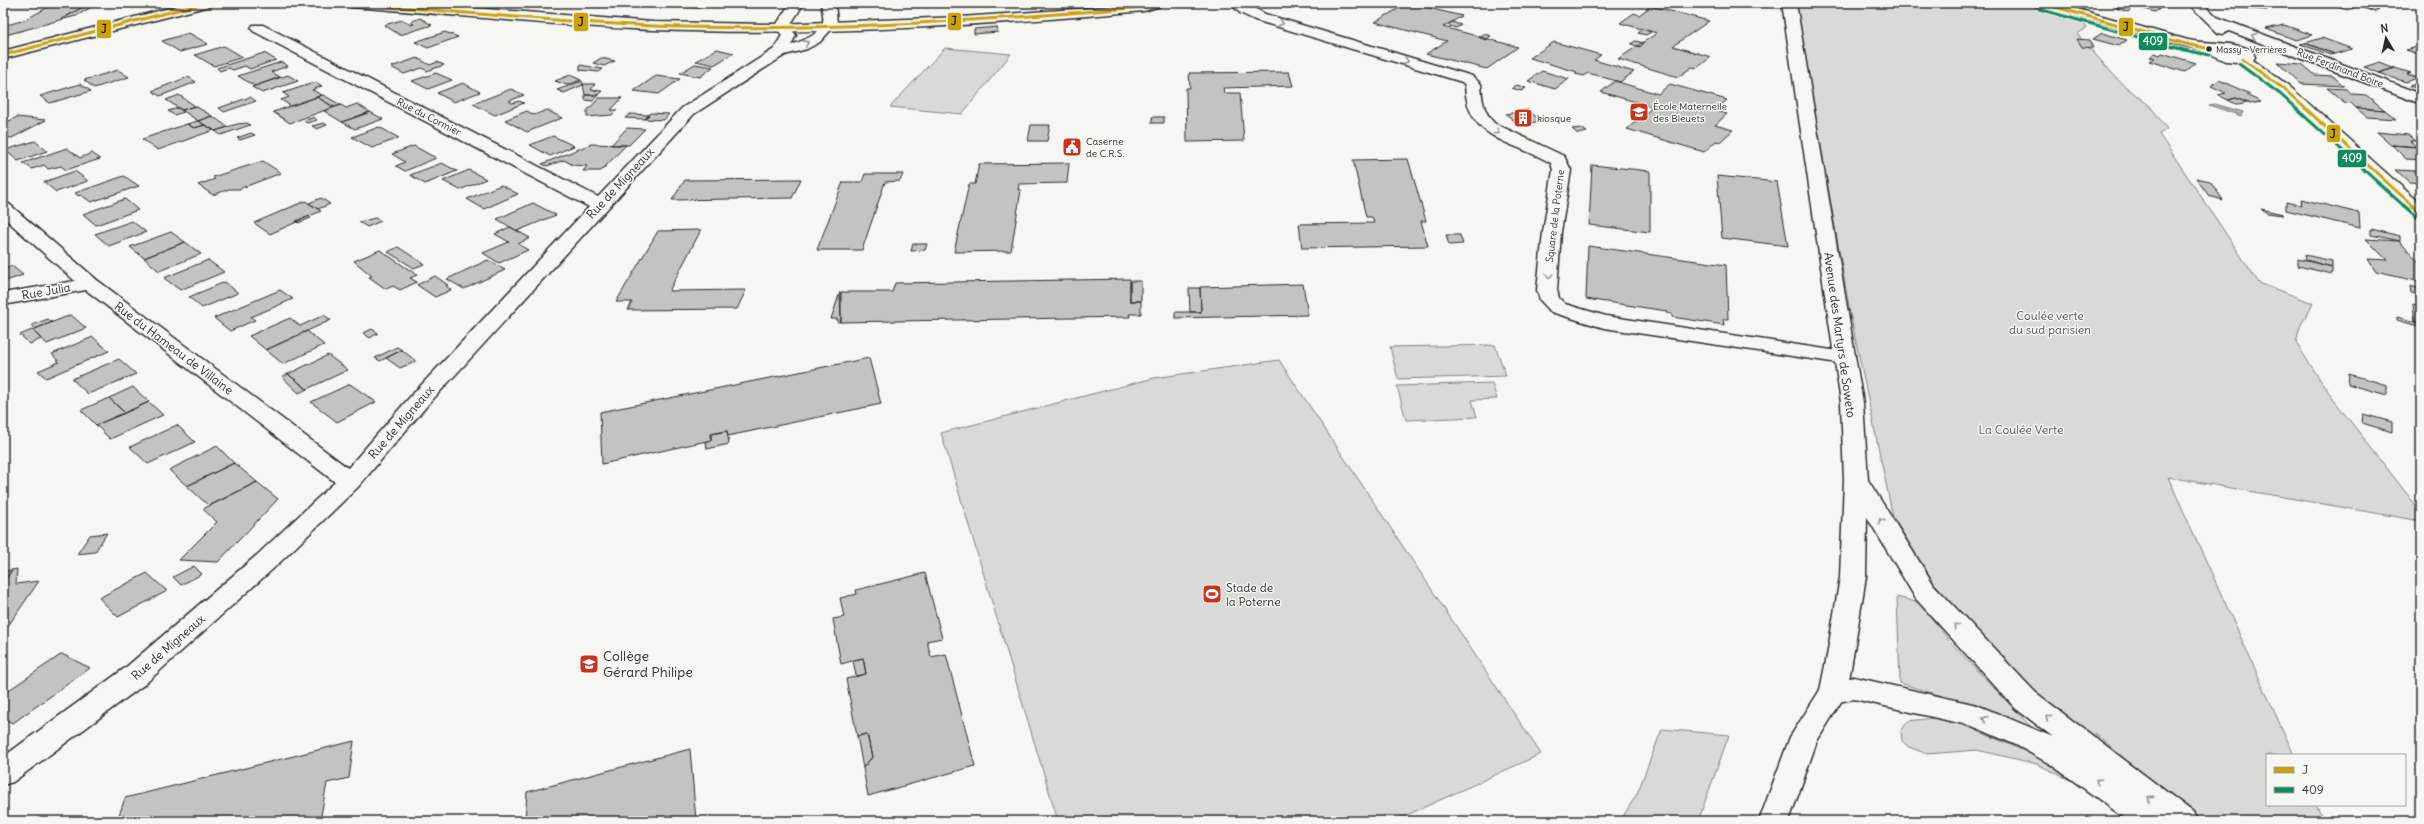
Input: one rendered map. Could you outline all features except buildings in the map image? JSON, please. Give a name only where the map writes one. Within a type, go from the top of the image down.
[{"type":"street","points":[[3,55],[205,3]]},
{"type":"street","points":[[350,3],[655,26],[784,31],[830,17],[1065,11],[1109,3]]},
{"type":"street","points":[[466,3],[784,31],[830,17],[980,12],[1104,3]]},
{"type":"street","points":[[784,31],[797,3]]},
{"type":"street","points":[[830,17],[1068,14],[1144,6],[1155,3]]},
{"type":"street","name":"Avenue des Martyrs de Soweto","points":[[1774,821],[1804,737],[1833,692],[1853,578],[1856,480],[1852,403],[1789,3]]},
{"type":"street","points":[[2041,3],[2186,44],[2211,49],[2225,57],[2237,53]]},
{"type":"street","points":[[2195,3],[2234,41],[2237,53],[2284,90],[2421,213]]},
{"type":"street","name":"Square de la Poterne","points":[[1241,6],[1260,17],[1467,79],[1473,84],[1473,105],[1486,124],[1498,134],[1545,152],[1558,160],[1562,170],[1552,232],[1547,290],[1550,300],[1558,308],[1604,322],[1844,358]]},
{"type":"street","name":"Rue de Migneaux","points":[[3,774],[135,676],[266,561],[350,481],[417,403],[688,112],[784,31],[792,50],[821,36],[830,17]]},
{"type":"street","name":"Rue Ferdinand Boire","points":[[2214,20],[2421,99]]},
{"type":"street","name":"Rue du Cormier","points":[[258,28],[600,205]]},
{"type":"street","name":"Rue du Hameau de Villaine","points":[[3,208],[90,284],[350,481]]},
{"type":"street","name":"Rue Julia","points":[[3,299],[90,284]]},
{"type":"street","points":[[1856,480],[1925,592],[2025,700],[2182,821]]},
{"type":"street","points":[[1833,692],[1854,688],[1977,716],[2026,736],[2060,755],[2110,789],[2152,821]]},
{"type":"green space","name":"Coulée verte du sud parisien","points":[[1796,3],[2069,3],[2087,28],[2077,34],[2121,83],[2150,106],[2167,129],[2159,134],[2259,283],[2313,303],[2300,327],[2296,343],[2333,399],[2421,512],[2421,521],[2168,477],[2294,754],[2266,754],[2266,806],[2316,806],[2324,821],[2201,821],[2166,795],[2095,733],[2104,752],[2050,708],[2004,661],[1934,583],[1893,517],[1851,318]]},
{"type":"green space","points":[[945,48],[1011,54],[962,114],[890,107]]},
{"type":"green space","points":[[1495,345],[1506,376],[1398,379],[1390,347]]},
{"type":"green space","name":"Stade de la Poterne","points":[[1279,360],[1541,754],[1394,821],[1058,821],[941,433],[1154,378]]},
{"type":"green space","points":[[1492,383],[1497,399],[1472,400],[1477,417],[1406,420],[1397,386]]},
{"type":"green space","points":[[1897,597],[1920,603],[1950,642],[2040,736],[1968,704],[1900,683]]},
{"type":"green space","points":[[1934,718],[1954,721],[2034,755],[2080,777],[2114,806],[2076,783],[2037,764],[1977,750],[1927,754],[1909,747],[1902,741],[1901,731],[1908,721]]},
{"type":"green space","points":[[1662,729],[1729,735],[1698,821],[1620,821],[1637,794]]},
{"type":"shaded area","points":[[2215,104],[2243,112],[2241,116],[2209,105]]},
{"type":"waterway","points":[[651,3],[661,3]]},
{"type":"waterway","points":[[671,3],[698,6]]},
{"type":"transit line","name":"J","points":[[3,55],[205,3]]},
{"type":"transit line","name":"J","points":[[350,3],[539,19],[714,28],[837,27],[960,21],[1144,7],[1155,3]]},
{"type":"transit line","name":"J","points":[[2041,3],[2186,44],[2211,49]]},
{"type":"transit line","name":"409","points":[[2039,9],[2184,50],[2210,55]]},
{"type":"transit line","name":"J","points":[[2242,59],[2284,89],[2421,213]]},
{"type":"transit line","name":"409","points":[[2239,64],[2280,94],[2417,217]]},
{"type":"place","name":"Massy - Verrières","points":[[2209,49]]},
{"type":"place","name":"École Maternelle des Bleuets","points":[[1639,112]]},
{"type":"place","name":"kiosque","points":[[1523,118]]},
{"type":"place","name":"Caserne de C.R.S.","points":[[1072,147]]},
{"type":"place","name":"Stade de la Poterne","points":[[1212,594]]},
{"type":"place","name":"Collège Gérard Philipe","points":[[589,664]]},
{"type":"park label","name":"La Coulée Verte","points":[[2021,429]]}]
